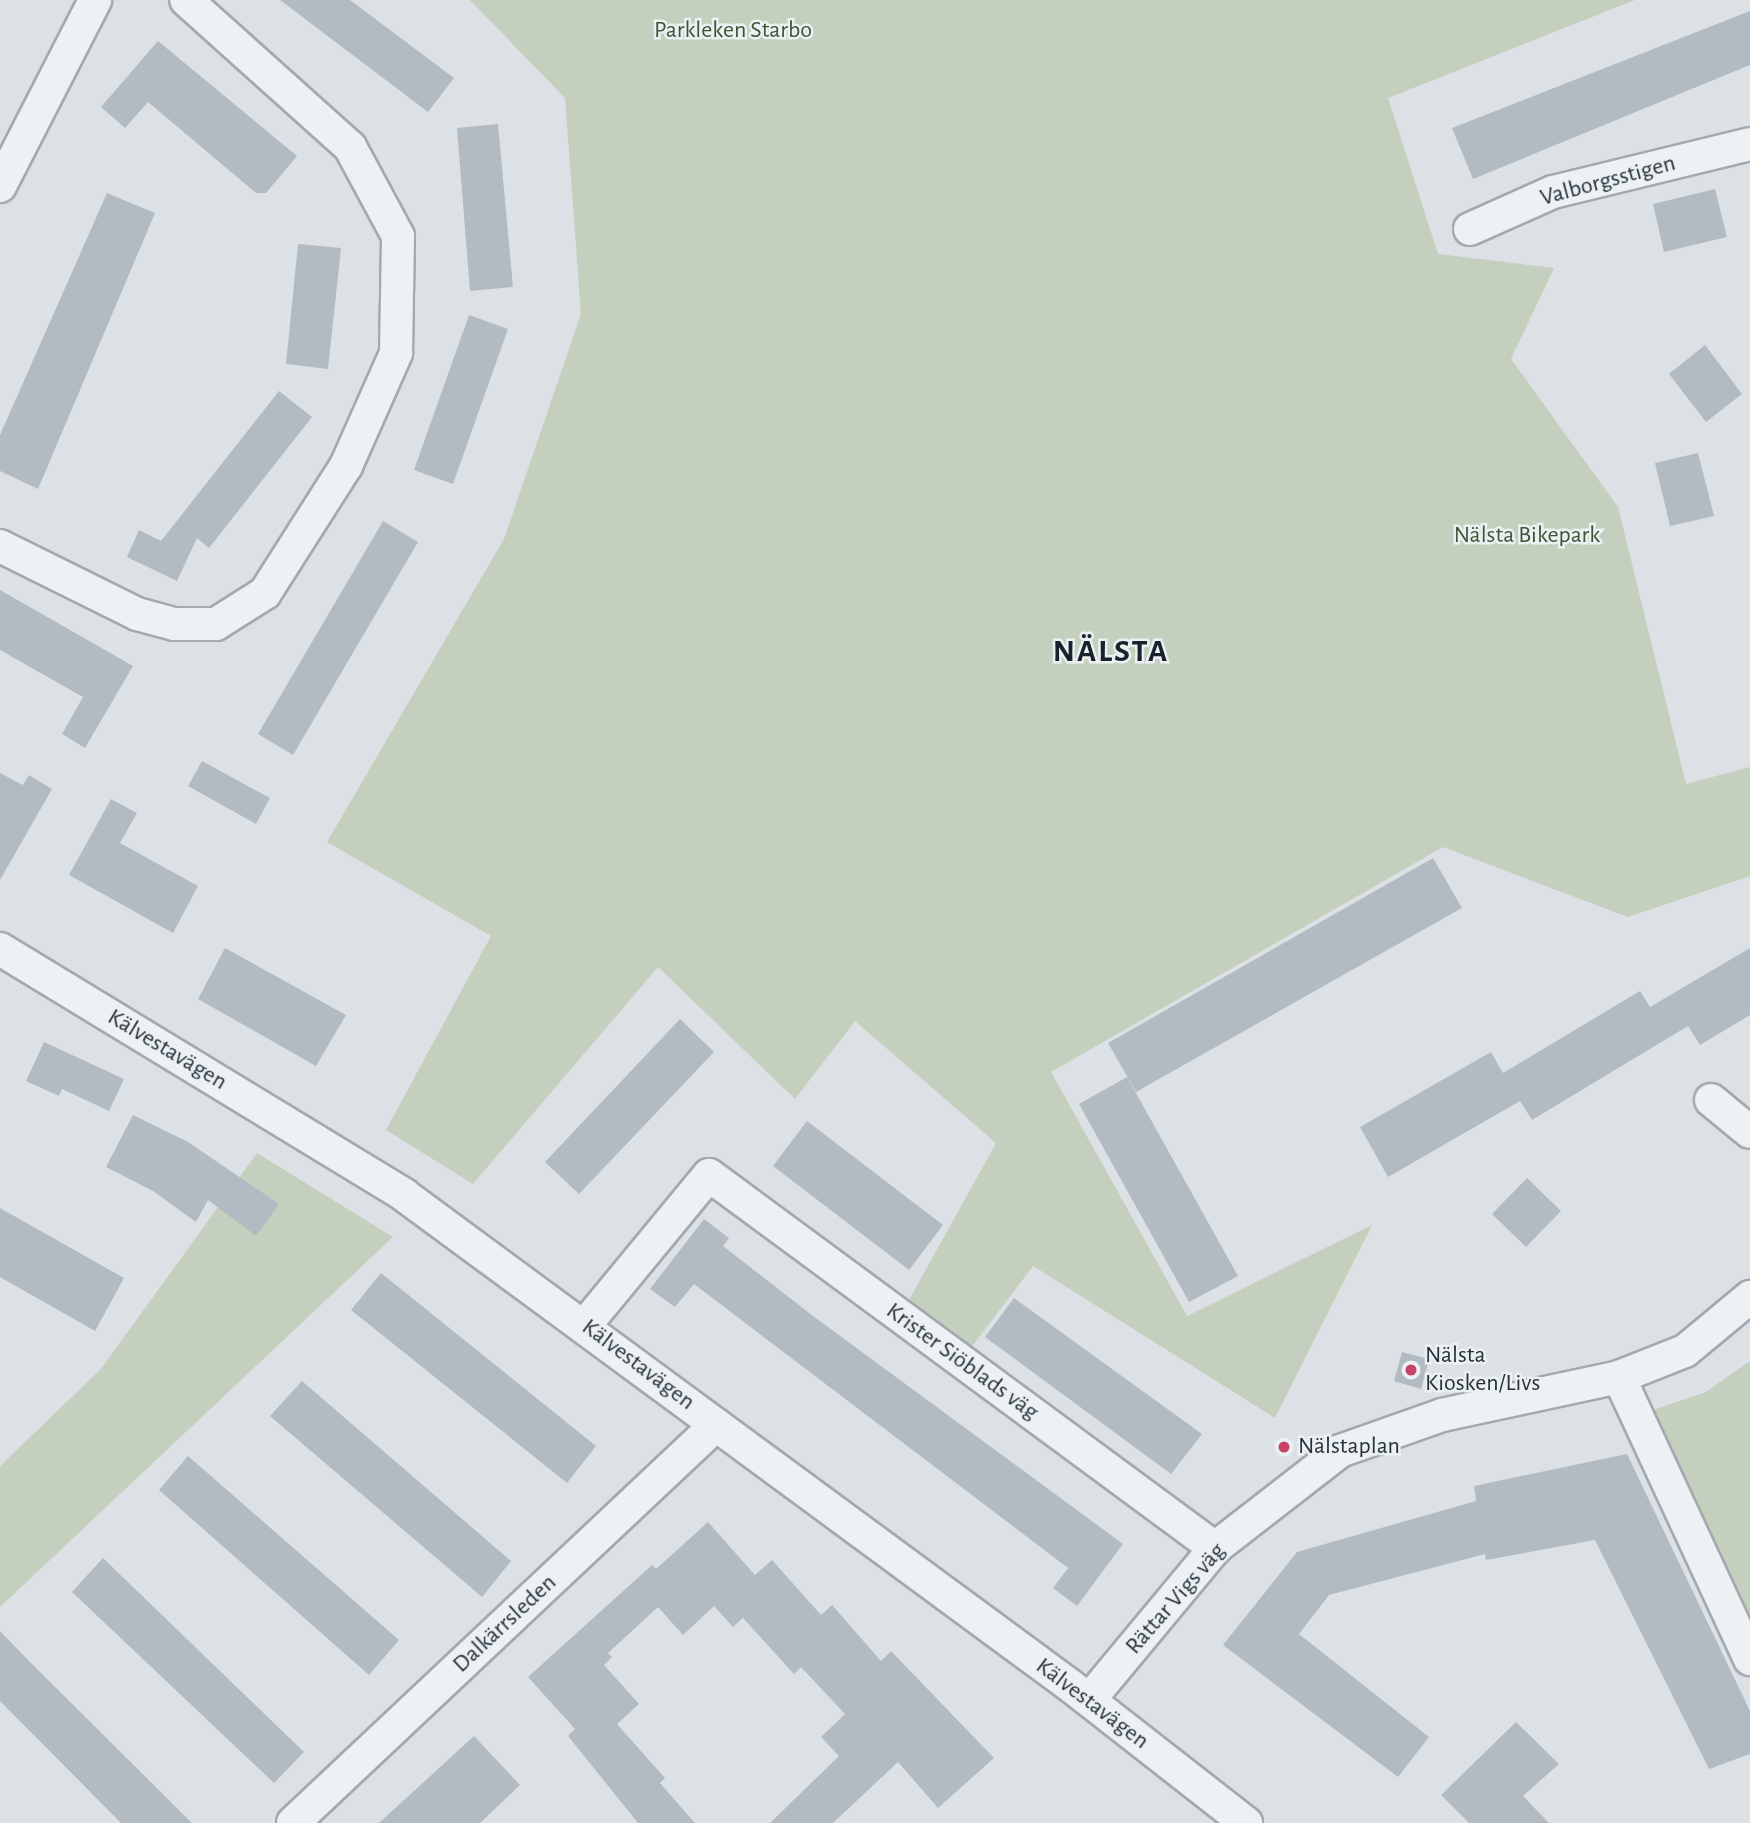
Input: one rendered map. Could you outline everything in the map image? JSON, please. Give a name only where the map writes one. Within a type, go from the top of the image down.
[{"type":"street","points":[[0,186],[94,0]]},
{"type":"street","points":[[0,546],[137,614],[174,624],[216,624],[265,593],[346,466],[396,353],[398,236],[350,146],[186,0]]},
{"type":"street","name":"Valborgsstigen","points":[[1470,229],[1553,192],[1750,144]]},
{"type":"street","name":"Kälvestavägen","points":[[0,949],[404,1195],[586,1324],[716,1425],[1089,1700],[1246,1823]]},
{"type":"street","points":[[1711,1100],[1750,1132]]},
{"type":"street","name":"Krister Siöblads väg","points":[[586,1324],[709,1175],[1215,1548]]},
{"type":"street","name":"Rättar Vigs väg","points":[[1089,1700],[1215,1548],[1340,1451],[1442,1415],[1619,1377],[1685,1351],[1750,1297]]},
{"type":"street","points":[[1619,1377],[1750,1659]]},
{"type":"street","name":"Dalkärrsleden","points":[[293,1823],[716,1425]]},
{"type":"green space","points":[[470,0],[1635,0],[1388,98],[1438,254],[1554,268],[1511,359],[1618,507],[1686,784],[1750,767],[1750,876],[1628,917],[1443,847],[1051,1072],[1187,1316],[1372,1225],[1275,1418],[1033,1266],[970,1349],[908,1302],[996,1143],[855,1021],[795,1099],[658,967],[473,1184],[386,1130],[491,936],[327,842],[504,539],[581,314],[565,98]]},
{"type":"green space","points":[[257,1153],[393,1237],[0,1607],[0,1466],[101,1369]]},
{"type":"green space","points":[[1750,1361],[1750,1632],[1644,1413],[1706,1392]]},
{"type":"building","points":[[280,0],[350,0],[454,78],[428,112]]},
{"type":"building","points":[[1750,11],[1750,65],[1473,179],[1452,128]]},
{"type":"building","points":[[158,41],[297,156],[266,193],[256,193],[148,102],[125,128],[101,107]]},
{"type":"building","points":[[498,124],[513,287],[470,291],[457,128]]},
{"type":"building","points":[[1715,189],[1727,237],[1664,252],[1653,204]]},
{"type":"building","points":[[107,193],[155,213],[38,489],[0,471],[0,435]]},
{"type":"building","points":[[298,244],[341,248],[328,369],[286,364]]},
{"type":"building","points":[[469,315],[508,329],[453,484],[414,470]]},
{"type":"building","points":[[1705,345],[1742,394],[1706,422],[1669,374]]},
{"type":"building","points":[[279,391],[312,417],[209,548],[197,538],[177,581],[127,557],[139,530],[161,541]]},
{"type":"building","points":[[1698,453],[1714,516],[1670,526],[1655,463]]},
{"type":"building","points":[[383,521],[418,542],[293,755],[258,734]]},
{"type":"building","points":[[0,590],[133,666],[85,748],[62,734],[83,697],[0,650]]},
{"type":"building","points":[[202,761],[270,798],[256,824],[188,786]]},
{"type":"building","points":[[0,773],[23,785],[29,775],[52,789],[0,880]]},
{"type":"building","points":[[111,799],[137,813],[120,843],[198,886],[173,933],[69,875]]},
{"type":"building","points":[[1433,858],[1462,908],[1136,1092],[1108,1043]]},
{"type":"building","points":[[225,948],[346,1015],[316,1066],[198,999]]},
{"type":"building","points":[[1750,948],[1750,1015],[1700,1045],[1688,1026],[1532,1120],[1520,1101],[1388,1177],[1360,1127],[1491,1052],[1503,1073],[1640,991],[1650,1007]]},
{"type":"building","points":[[680,1019],[714,1052],[579,1194],[545,1162]]},
{"type":"building","points":[[44,1042],[124,1079],[109,1111],[62,1089],[59,1096],[26,1081]]},
{"type":"building","points":[[1127,1077],[1238,1276],[1189,1302],[1079,1104]]},
{"type":"building","points":[[133,1115],[188,1142],[279,1204],[256,1236],[208,1200],[196,1222],[153,1191],[106,1167]]},
{"type":"building","points":[[807,1121],[943,1225],[909,1270],[773,1166]]},
{"type":"building","points":[[1527,1178],[1561,1211],[1526,1247],[1492,1214]]},
{"type":"building","points":[[0,1208],[124,1278],[95,1331],[0,1277]]},
{"type":"building","points":[[704,1219],[729,1238],[723,1246],[813,1316],[1123,1544],[1077,1606],[1053,1588],[1068,1568],[694,1284],[675,1307],[650,1289]]},
{"type":"building","points":[[381,1273],[596,1446],[567,1483],[351,1310]]},
{"type":"building","points":[[1014,1298],[1202,1434],[1171,1474],[985,1337]]},
{"type":"building","name":"Nälsta Kiosken/Livs","points":[[1402,1352],[1429,1359],[1421,1389],[1394,1381]]},
{"type":"building","points":[[302,1381],[511,1561],[482,1597],[270,1416]]},
{"type":"building","points":[[1627,1454],[1750,1711],[1750,1754],[1709,1769],[1595,1540],[1486,1560],[1485,1554],[1329,1595],[1299,1634],[1429,1737],[1398,1777],[1223,1645],[1297,1552],[1476,1501],[1474,1486]]},
{"type":"building","points":[[188,1456],[399,1640],[369,1675],[159,1490]]},
{"type":"building","points":[[708,1522],[755,1575],[772,1560],[821,1615],[832,1605],[881,1661],[891,1651],[994,1758],[938,1808],[898,1762],[833,1823],[770,1823],[839,1756],[821,1737],[845,1714],[801,1667],[794,1674],[743,1618],[733,1627],[714,1606],[683,1635],[658,1607],[608,1653],[612,1657],[604,1665],[639,1704],[617,1724],[665,1778],[660,1783],[695,1823],[638,1823],[568,1736],[575,1729],[528,1677],[652,1565],[656,1569]]},
{"type":"building","points":[[103,1558],[304,1752],[274,1783],[72,1592]]},
{"type":"building","points":[[0,1631],[192,1823],[121,1823],[0,1701]]},
{"type":"building","points":[[1516,1722],[1559,1764],[1523,1796],[1549,1823],[1469,1823],[1441,1795]]},
{"type":"building","points":[[474,1736],[520,1785],[480,1823],[379,1823]]},
{"type":"place","name":"Nälsta Kiosken/Livs","points":[[1411,1370]]},
{"type":"place","name":"Nälstaplan","points":[[1284,1447]]},
{"type":"district","name":"NÄLSTA","points":[[1111,651]]},
{"type":"park label","name":"Parkleken Starbo","points":[[733,31]]},
{"type":"park label","name":"Nälsta Bikepark","points":[[1527,536]]}]
